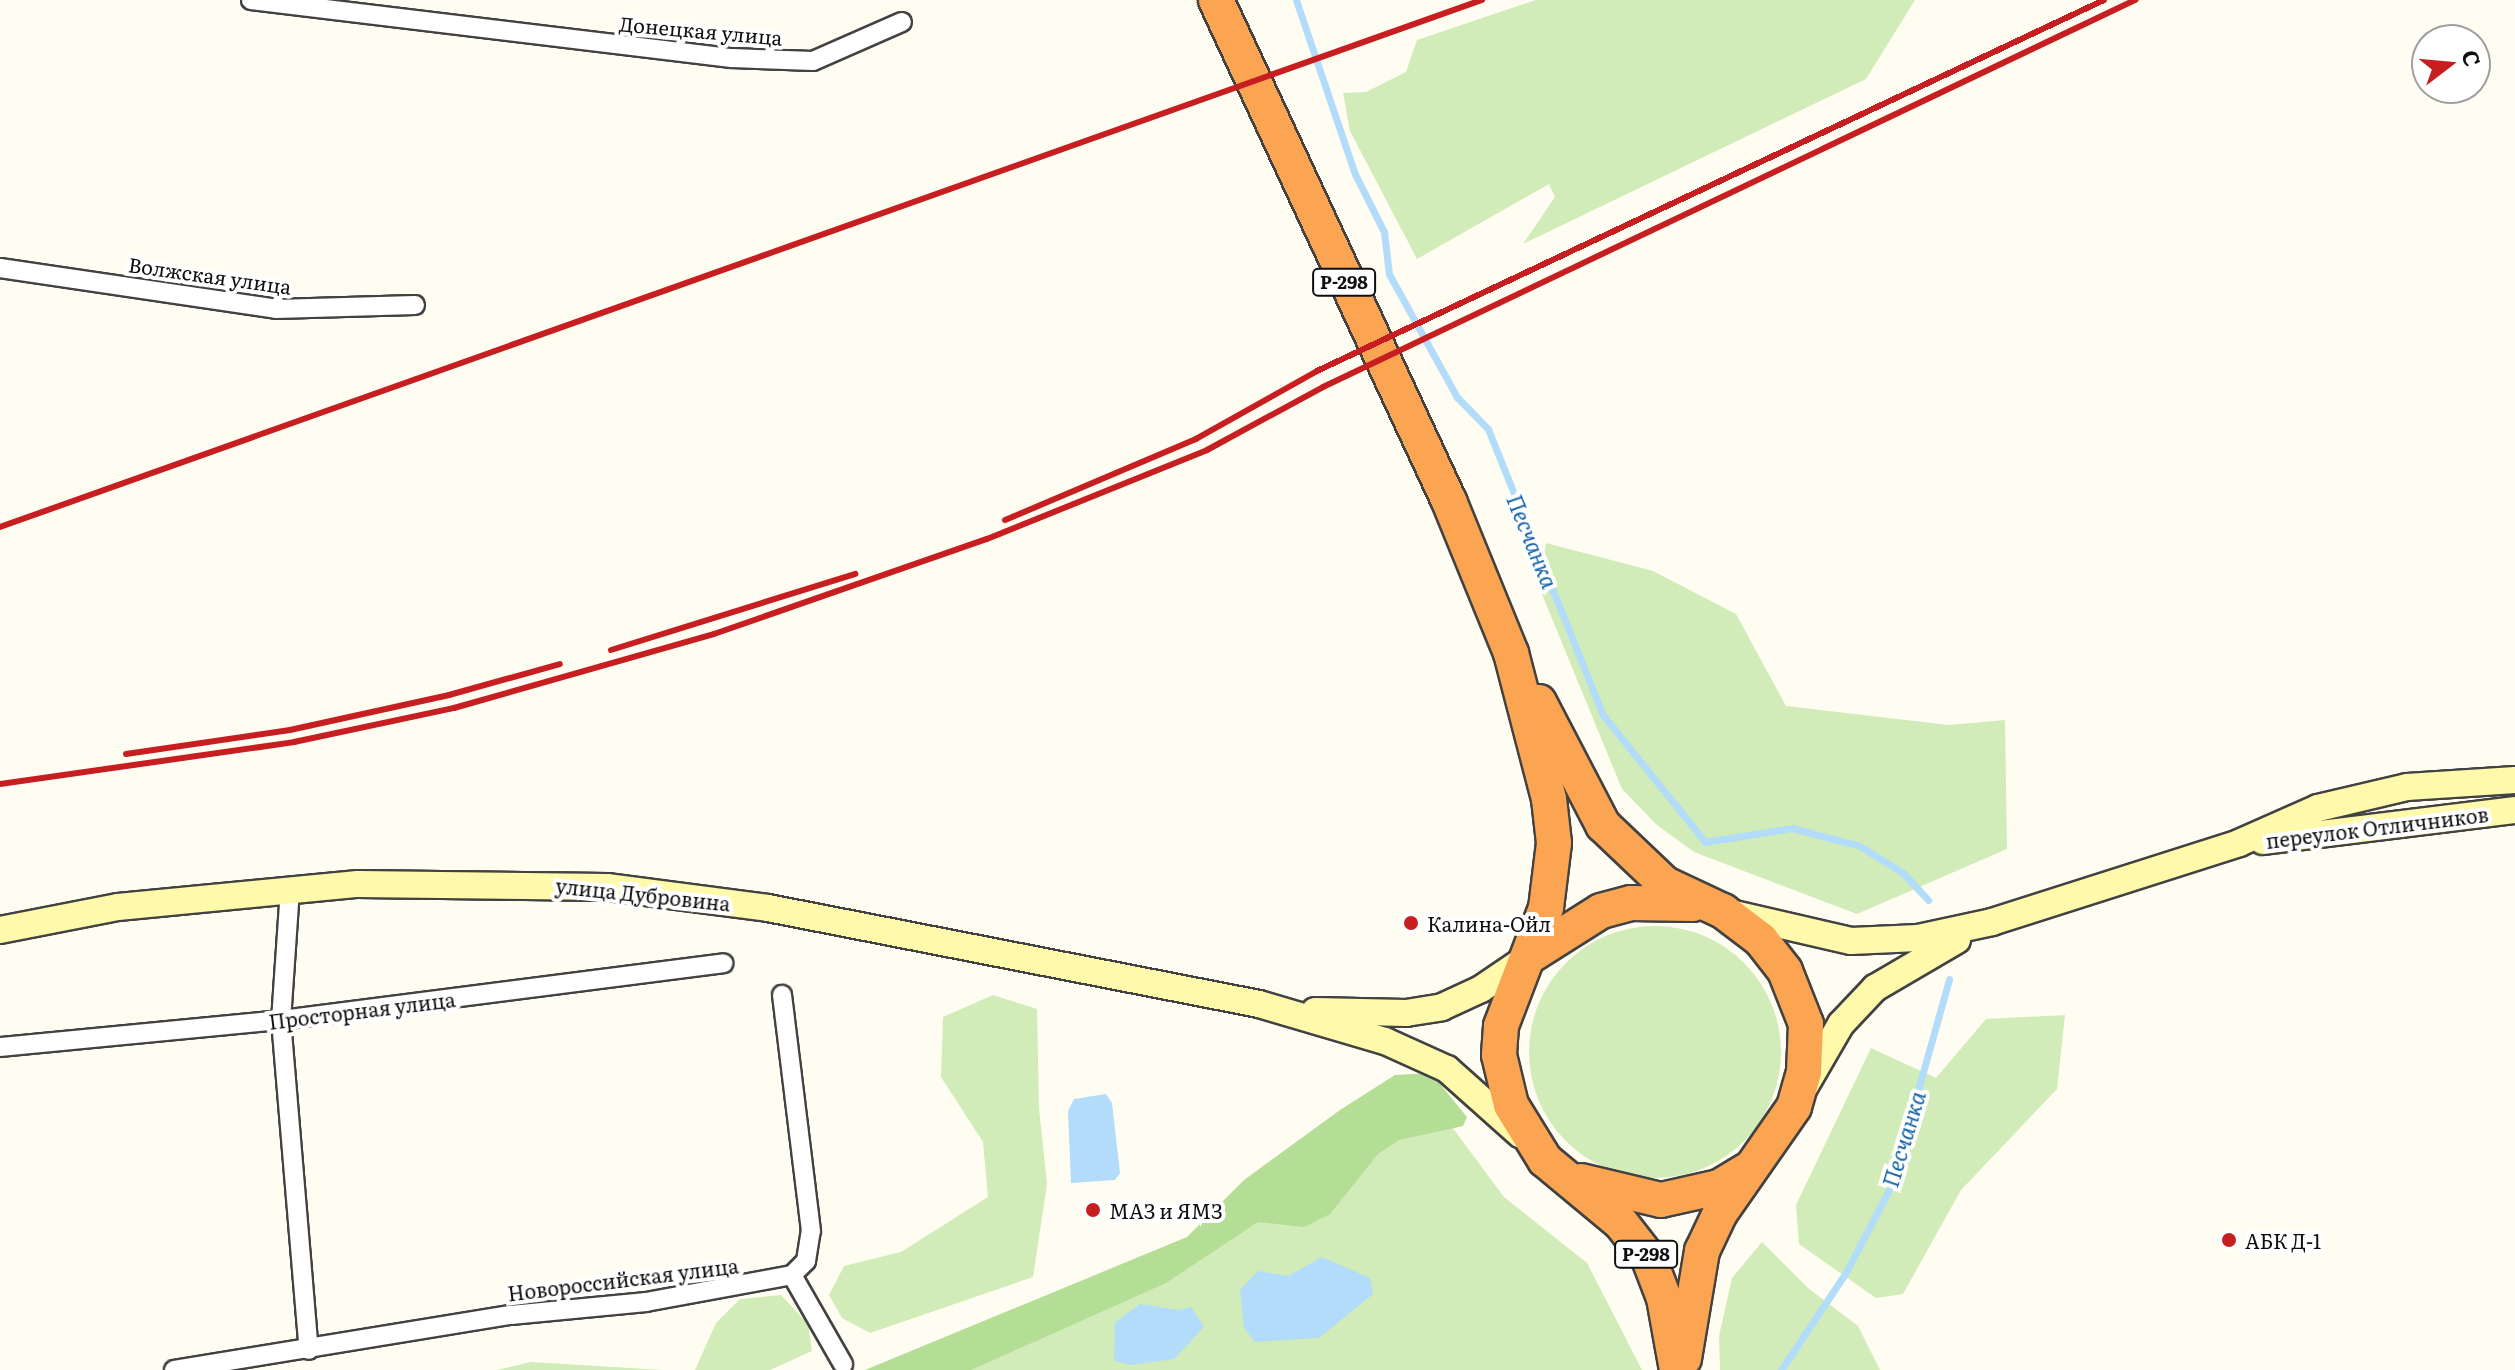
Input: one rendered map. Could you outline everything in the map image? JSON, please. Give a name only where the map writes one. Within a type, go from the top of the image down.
[{"type":"highway","name":"Р-298","points":[[1216,0],[1449,501],[1511,653],[1603,825],[1655,876],[1713,908],[1761,940],[1796,992],[1807,1047],[1794,1107],[1749,1168],[1702,1251],[1679,1370]]},
{"type":"highway","name":"Р-298","points":[[1511,653],[1549,799],[1554,843],[1546,908],[1528,957],[1511,991],[1499,1055],[1511,1105],[1531,1145],[1558,1172],[1621,1223],[1649,1259],[1664,1298],[1679,1370]]},
{"type":"highway","name":"Р-298","points":[[1528,957],[1555,936],[1601,911],[1631,903],[1713,908]]},
{"type":"highway","name":"Р-298","points":[[1558,1172],[1618,1194],[1661,1200],[1719,1187],[1749,1168]]},
{"type":"main road","name":"переулок Отличников","points":[[1992,922],[2239,843],[2318,808],[2407,787],[2515,780]]},
{"type":"main road","name":"переулок Отличников","points":[[2239,843],[2515,810]]},
{"type":"main road","name":"улица Дубровина","points":[[0,930],[118,907],[290,889],[431,883],[607,887],[768,908],[1279,1010]]},
{"type":"main road","points":[[1713,908],[1828,937],[1871,942],[1918,938],[1992,922]]},
{"type":"main road","points":[[1794,1107],[1841,1024],[1875,988],[1992,922]]},
{"type":"main road","points":[[1279,1010],[1423,1011],[1459,1001],[1528,957]]},
{"type":"main road","points":[[1279,1010],[1428,1057],[1478,1095],[1531,1145]]},
{"type":"street","name":"Донецкая улица","points":[[251,0],[732,58],[813,61],[902,22]]},
{"type":"street","name":"Волжская улица","points":[[0,268],[276,309],[415,305]]},
{"type":"street","points":[[290,889],[281,1020],[309,1350]]},
{"type":"street","name":"Просторная улица","points":[[0,1047],[281,1020],[723,963]]},
{"type":"street","points":[[782,995],[811,1231],[806,1261],[792,1275],[843,1364]]},
{"type":"street","name":"Новороссийская улица","points":[[174,1370],[511,1315],[646,1302],[792,1275]]},
{"type":"green space","points":[[1536,0],[1915,0],[1866,79],[1523,244],[1555,197],[1549,184],[1417,259],[1350,131],[1343,93],[1366,92],[1406,72],[1417,40]]},
{"type":"green space","points":[[1546,543],[1653,571],[1736,614],[1786,706],[1949,725],[2005,720],[2007,849],[1857,914],[1694,852],[1657,825],[1622,789],[1539,587]]},
{"type":"green space","points":[[1655,926],[1703,936],[1725,947],[1744,963],[1760,982],[1771,1004],[1781,1052],[1771,1100],[1760,1122],[1744,1141],[1725,1157],[1703,1168],[1655,1178],[1607,1168],[1585,1157],[1566,1141],[1550,1122],[1539,1100],[1529,1052],[1539,1004],[1550,982],[1566,963],[1585,947],[1607,936]]},
{"type":"green space","points":[[993,995],[1037,1009],[1039,1108],[1047,1184],[1033,1277],[870,1333],[842,1318],[829,1295],[844,1266],[901,1252],[988,1197],[983,1142],[941,1077],[943,1017]]},
{"type":"green space","points":[[2065,1015],[2057,1089],[1961,1190],[1903,1294],[1876,1298],[1799,1244],[1796,1205],[1871,1048],[1936,1078],[1986,1019]]},
{"type":"green space","points":[[1431,1073],[1467,1117],[1463,1126],[1399,1140],[1378,1154],[1330,1214],[1304,1227],[1258,1222],[1166,1283],[971,1370],[865,1370],[1187,1237],[1244,1180],[1340,1110],[1395,1075]]},
{"type":"green space","points":[[1429,1096],[1504,1197],[1587,1263],[1642,1370],[885,1370],[1230,1221]]},
{"type":"green space","points":[[1762,1242],[1808,1288],[1858,1326],[1880,1370],[1720,1370],[1719,1336],[1732,1278]]},
{"type":"green space","points":[[781,1295],[808,1324],[812,1351],[770,1370],[695,1370],[716,1323],[740,1299]]},
{"type":"green space","points":[[531,1362],[663,1370],[497,1370]]},
{"type":"water","points":[[1106,1094],[1112,1103],[1120,1173],[1115,1180],[1071,1183],[1068,1111],[1074,1099]]},
{"type":"water","points":[[1322,1257],[1370,1278],[1373,1294],[1319,1338],[1255,1342],[1244,1328],[1240,1290],[1258,1271],[1288,1276]]},
{"type":"water","points":[[1140,1304],[1179,1310],[1191,1307],[1204,1327],[1174,1359],[1131,1365],[1114,1361],[1115,1322]]},
{"type":"waterway","name":"Песчанка","points":[[1296,0],[1355,174],[1384,232],[1389,274],[1457,397],[1488,429],[1603,715],[1705,842],[1792,828],[1860,846],[1903,873],[1928,900]]},
{"type":"waterway","name":"Песчанка","points":[[1781,1370],[1846,1272],[1891,1186],[1949,979]]},
{"type":"railway","points":[[0,527],[1482,0]]},
{"type":"railway","points":[[1005,520],[1196,439],[1317,371],[2104,0]]},
{"type":"railway","points":[[0,784],[294,742],[454,708],[714,634],[987,539],[1207,450],[1323,387],[2135,0]]},
{"type":"railway","points":[[611,650],[855,574]]},
{"type":"railway","points":[[126,754],[290,730],[449,695],[560,664]]},
{"type":"place","name":"Калина-Ойл","points":[[1411,923]]},
{"type":"place","name":"МАЗ и ЯМЗ","points":[[1093,1210]]},
{"type":"place","name":"АБК Д-1","points":[[2229,1240]]}]
